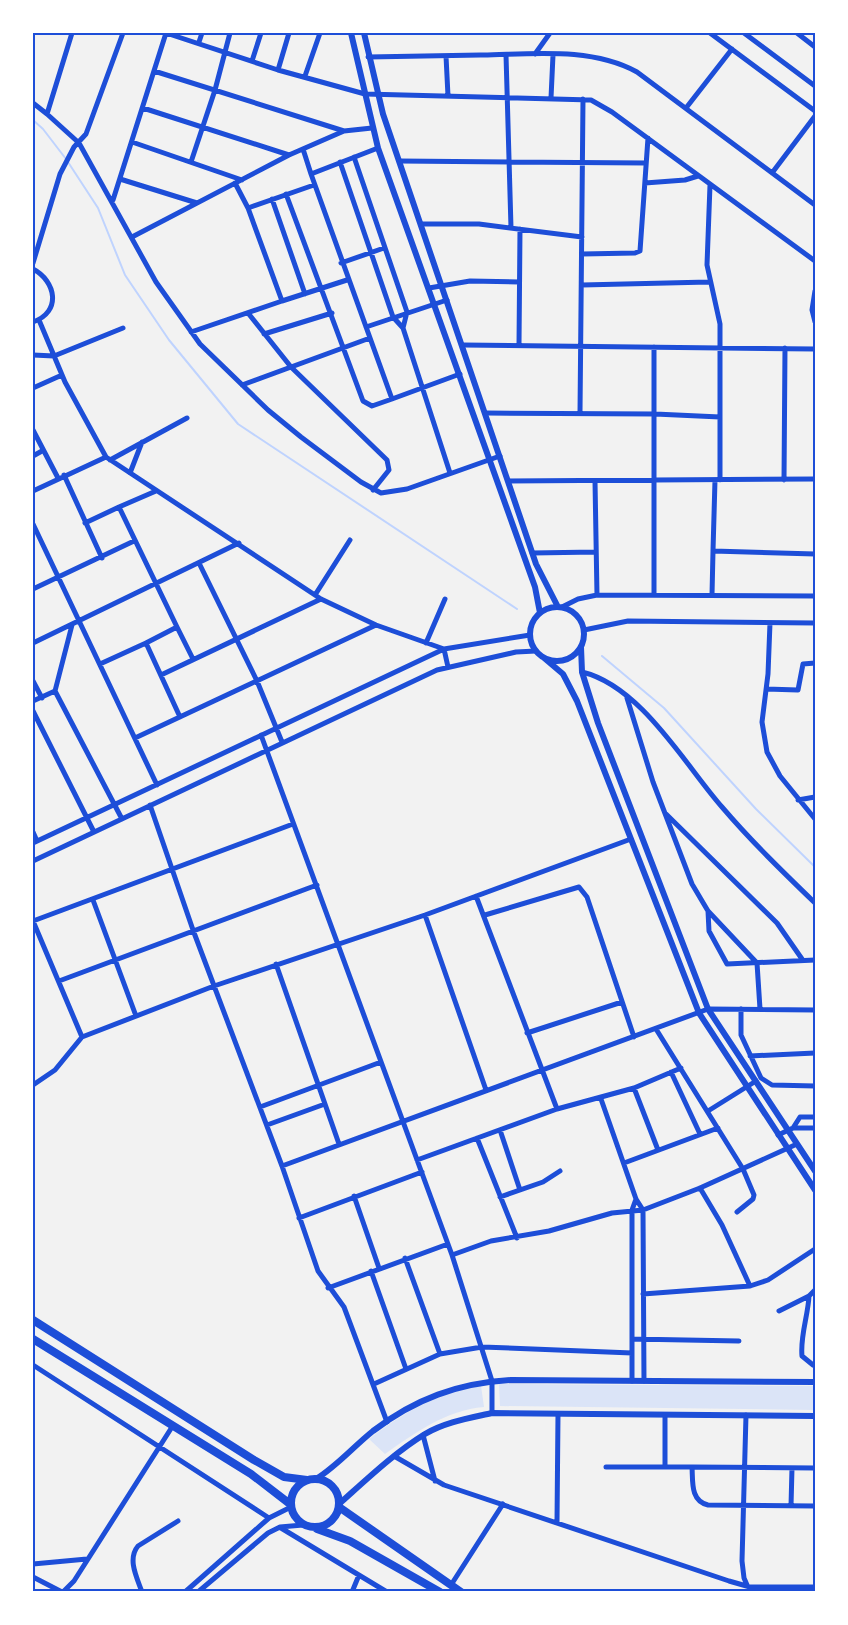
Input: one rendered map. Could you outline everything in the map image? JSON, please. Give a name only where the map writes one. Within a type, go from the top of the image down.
[{"type":"main road","points":[[33,1320],[284,1477],[311,1479],[331,1485],[336,1492],[339,1506],[336,1515],[326,1525],[307,1526]]},
{"type":"main road","points":[[33,1339],[251,1474],[290,1506],[293,1514],[307,1526],[350,1541],[440,1592]]},
{"type":"main road","points":[[290,1506],[294,1490],[311,1479]]},
{"type":"main road","points":[[339,1506],[462,1592]]},
{"type":"street","points":[[47,114],[72,33]]},
{"type":"street","points":[[33,263],[60,174],[86,134],[123,33]]},
{"type":"street","points":[[113,200],[166,33],[199,42],[278,70],[365,94],[583,99],[606,108],[815,261]]},
{"type":"street","points":[[199,42],[202,33]]},
{"type":"street","points":[[190,162],[215,90],[230,33]]},
{"type":"street","points":[[252,61],[261,33]]},
{"type":"street","points":[[278,70],[290,33]]},
{"type":"street","points":[[305,76],[320,33]]},
{"type":"street","points":[[351,33],[378,148],[535,587],[540,613]]},
{"type":"street","points":[[364,33],[378,96],[532,553],[542,580],[560,607],[577,615],[584,630],[581,647],[582,672],[598,723],[708,1009],[791,1129],[797,1144],[815,1171]]},
{"type":"street","points":[[535,54],[550,33]]},
{"type":"street","points":[[710,33],[815,111]]},
{"type":"street","points":[[744,33],[815,86]]},
{"type":"street","points":[[796,33],[815,47]]},
{"type":"street","points":[[686,108],[732,50]]},
{"type":"street","points":[[368,57],[535,54],[590,56],[609,60],[637,72],[815,205]]},
{"type":"street","points":[[506,55],[507,160],[511,228]]},
{"type":"street","points":[[551,98],[553,55]]},
{"type":"street","points":[[446,56],[448,96]]},
{"type":"street","points":[[154,72],[344,131]]},
{"type":"street","points":[[580,413],[583,99]]},
{"type":"street","points":[[33,103],[77,145],[113,200],[162,292],[191,332],[242,385],[302,437],[373,490],[381,493],[399,491],[500,456]]},
{"type":"street","points":[[143,108],[289,155]]},
{"type":"street","points":[[772,172],[815,116]]},
{"type":"street","points":[[132,237],[289,155],[344,131],[372,128]]},
{"type":"street","points":[[582,254],[640,251],[648,138]]},
{"type":"street","points":[[132,142],[242,180]]},
{"type":"street","points":[[311,174],[378,148]]},
{"type":"street","points":[[303,149],[347,280],[392,399]]},
{"type":"street","points":[[354,157],[407,312],[403,328]]},
{"type":"street","points":[[399,161],[507,160],[646,163]]},
{"type":"street","points":[[340,162],[393,317],[403,328],[450,473]]},
{"type":"street","points":[[645,183],[685,180],[698,176]]},
{"type":"street","points":[[120,179],[197,203]]},
{"type":"street","points":[[236,183],[248,208],[282,301]]},
{"type":"street","points":[[248,208],[314,184]]},
{"type":"street","points":[[710,185],[707,265],[719,315],[720,348],[718,480],[712,595]]},
{"type":"street","points":[[286,194],[364,403],[372,406],[460,375]]},
{"type":"street","points":[[272,199],[305,294]]},
{"type":"street","points":[[421,224],[464,223],[582,237]]},
{"type":"street","points":[[519,345],[520,229]]},
{"type":"street","points":[[341,263],[384,248]]},
{"type":"street","points":[[33,269],[43,274],[52,289],[51,307],[36,321],[62,375],[108,459],[321,599],[376,625],[444,650]]},
{"type":"street","points":[[191,332],[347,280]]},
{"type":"street","points":[[429,288],[470,281],[519,282]]},
{"type":"street","points":[[582,285],[710,282]]},
{"type":"street","points":[[815,291],[815,322]]},
{"type":"street","points":[[366,327],[447,300]]},
{"type":"street","points":[[248,313],[291,367],[387,460],[389,470],[373,490]]},
{"type":"street","points":[[264,334],[332,313]]},
{"type":"street","points":[[33,355],[54,356],[123,328]]},
{"type":"street","points":[[242,385],[370,338]]},
{"type":"street","points":[[463,345],[815,349]]},
{"type":"street","points":[[654,347],[656,480],[654,594]]},
{"type":"street","points":[[784,480],[785,348]]},
{"type":"street","points":[[33,388],[62,375]]},
{"type":"street","points":[[486,413],[655,414],[720,417]]},
{"type":"street","points":[[33,491],[61,477],[108,459],[187,418]]},
{"type":"street","points":[[33,430],[42,451],[61,477],[102,558]]},
{"type":"street","points":[[130,473],[142,442]]},
{"type":"street","points":[[33,456],[42,451]]},
{"type":"street","points":[[508,481],[815,479]]},
{"type":"street","points":[[595,481],[597,595]]},
{"type":"street","points":[[85,523],[156,491]]},
{"type":"street","points":[[119,507],[193,659]]},
{"type":"street","points":[[33,524],[157,785]]},
{"type":"street","points":[[315,595],[350,540]]},
{"type":"street","points":[[33,589],[59,579],[134,541]]},
{"type":"street","points":[[33,643],[72,626],[238,543]]},
{"type":"street","points":[[713,551],[815,554]]},
{"type":"street","points":[[532,553],[596,552]]},
{"type":"street","points":[[199,563],[257,681],[282,742]]},
{"type":"street","points":[[815,596],[597,595],[578,599],[540,613],[531,627],[530,635],[536,651],[563,674],[577,701],[699,1013],[786,1149],[815,1189]]},
{"type":"street","points":[[161,675],[321,599]]},
{"type":"street","points":[[426,643],[445,599]]},
{"type":"street","points":[[584,630],[628,621],[815,623]]},
{"type":"street","points":[[770,623],[762,722],[767,752],[798,800],[815,819]]},
{"type":"street","points":[[135,738],[376,625]]},
{"type":"street","points":[[72,626],[55,691],[122,819]]},
{"type":"street","points":[[100,664],[177,627]]},
{"type":"street","points":[[33,832],[35,842],[444,650],[530,635]]},
{"type":"street","points":[[146,642],[180,717]]},
{"type":"street","points":[[543,657],[560,661],[568,658],[581,647]]},
{"type":"street","points":[[444,650],[448,667]]},
{"type":"street","points":[[33,861],[282,742],[448,667],[516,652],[536,651]]},
{"type":"street","points":[[766,689],[798,690],[802,666],[815,663]]},
{"type":"street","points":[[582,672],[603,680],[661,729],[721,806],[815,903]]},
{"type":"street","points":[[33,681],[42,698]]},
{"type":"street","points":[[33,701],[55,691]]},
{"type":"street","points":[[627,698],[665,813],[692,884],[708,911],[757,963],[760,1010]]},
{"type":"street","points":[[33,711],[94,832]]},
{"type":"street","points":[[261,735],[452,1255],[492,1381],[492,1413]]},
{"type":"street","points":[[798,800],[812,796],[815,791]]},
{"type":"street","points":[[150,805],[193,930],[267,1125],[318,1271],[328,1288],[344,1307],[387,1422]]},
{"type":"street","points":[[665,813],[777,923],[802,959]]},
{"type":"street","points":[[82,1037],[33,921],[293,824]]},
{"type":"street","points":[[33,1085],[56,1070],[82,1037],[214,986],[425,915],[631,839]]},
{"type":"street","points":[[59,981],[317,885]]},
{"type":"street","points":[[485,915],[579,886],[587,897],[634,1037]]},
{"type":"street","points":[[476,896],[557,1109]]},
{"type":"street","points":[[93,900],[135,1016]]},
{"type":"street","points":[[708,911],[709,931],[722,960],[732,966],[802,959],[815,960]]},
{"type":"street","points":[[425,915],[486,1090]]},
{"type":"street","points":[[276,964],[339,1144]]},
{"type":"street","points":[[527,1033],[622,1002]]},
{"type":"street","points":[[282,1166],[708,1009],[815,1010]]},
{"type":"street","points":[[741,1009],[741,1035],[761,1078],[772,1085],[815,1086]]},
{"type":"street","points":[[656,1029],[743,1169],[754,1195],[753,1199],[737,1212]]},
{"type":"street","points":[[750,1056],[815,1053]]},
{"type":"street","points":[[260,1107],[381,1062]]},
{"type":"street","points":[[417,1160],[557,1109],[601,1099],[634,1088],[681,1068]]},
{"type":"street","points":[[671,1072],[700,1134]]},
{"type":"street","points":[[708,1111],[756,1081]]},
{"type":"street","points":[[634,1088],[658,1150]]},
{"type":"street","points":[[601,1099],[636,1199],[643,1210],[644,1381]]},
{"type":"street","points":[[267,1125],[325,1104]]},
{"type":"street","points":[[791,1129],[800,1117],[815,1117]]},
{"type":"street","points":[[624,1163],[718,1128]]},
{"type":"street","points":[[778,1135],[791,1129],[815,1128]]},
{"type":"street","points":[[500,1130],[520,1190]]},
{"type":"street","points":[[477,1138],[517,1238]]},
{"type":"street","points":[[452,1255],[491,1241],[517,1238],[612,1213],[643,1210],[700,1188],[797,1144]]},
{"type":"street","points":[[500,1197],[543,1182],[560,1171]]},
{"type":"street","points":[[299,1218],[422,1172]]},
{"type":"street","points":[[700,1188],[722,1225],[750,1286]]},
{"type":"street","points":[[354,1196],[379,1268]]},
{"type":"street","points":[[632,1381],[632,1210],[636,1199]]},
{"type":"street","points":[[328,1288],[448,1244]]},
{"type":"street","points":[[643,1294],[750,1286],[768,1280],[815,1249]]},
{"type":"street","points":[[405,1258],[440,1354]]},
{"type":"street","points":[[371,1271],[406,1369]]},
{"type":"street","points":[[779,1311],[809,1296],[815,1290]]},
{"type":"street","points":[[809,1296],[808,1317],[801,1345],[802,1356],[813,1365]]},
{"type":"street","points":[[632,1339],[739,1341]]},
{"type":"street","points":[[374,1384],[440,1354],[482,1347],[632,1353]]},
{"type":"street","points":[[33,1365],[269,1518]]},
{"type":"street","points":[[311,1479],[328,1471],[387,1422],[413,1404],[435,1394],[475,1383],[492,1381],[815,1382]]},
{"type":"street","points":[[339,1506],[394,1456],[423,1435],[455,1422],[492,1413],[815,1416]]},
{"type":"street","points":[[557,1522],[558,1414]]},
{"type":"street","points":[[664,1465],[665,1415]]},
{"type":"street","points":[[746,1415],[742,1561],[744,1578],[750,1589]]},
{"type":"street","points":[[33,1577],[63,1592],[74,1581],[172,1427]]},
{"type":"street","points":[[423,1435],[435,1481]]},
{"type":"street","points":[[394,1456],[435,1481],[750,1589],[815,1587]]},
{"type":"street","points":[[606,1467],[664,1465],[815,1468]]},
{"type":"street","points":[[692,1467],[695,1496],[708,1505],[815,1506]]},
{"type":"street","points":[[791,1506],[792,1468]]},
{"type":"street","points":[[451,1585],[503,1504]]},
{"type":"street","points":[[185,1592],[269,1518],[290,1506]]},
{"type":"street","points":[[142,1592],[133,1563],[133,1552],[138,1546],[178,1521]]},
{"type":"street","points":[[198,1592],[268,1533],[280,1527],[307,1526]]},
{"type":"street","points":[[280,1527],[387,1592]]},
{"type":"street","points":[[33,1564],[87,1559]]},
{"type":"street","points":[[352,1592],[359,1575]]},
{"type":"shaded area","points":[[499,1384],[815,1386],[815,1410],[500,1406]]},
{"type":"shaded area","points":[[481,1386],[484,1407],[444,1418],[419,1431],[385,1454],[369,1439],[422,1405],[449,1394]]},
{"type":"waterway","points":[[33,120],[43,129],[66,159],[98,208],[125,275],[169,340],[238,424],[517,609]]},
{"type":"waterway","points":[[602,656],[664,708],[756,809],[815,867]]}]
